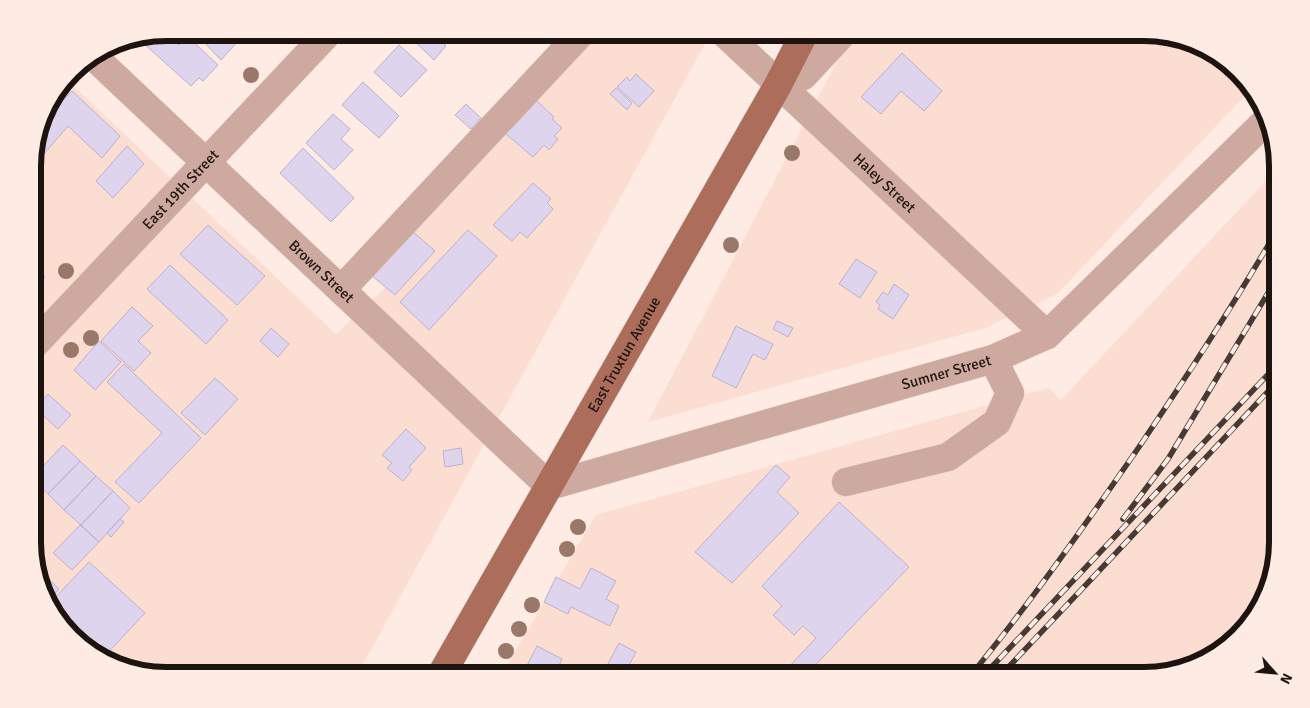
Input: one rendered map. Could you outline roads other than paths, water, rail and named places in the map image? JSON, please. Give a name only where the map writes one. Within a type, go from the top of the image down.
[{"type":"main road","name":"East Truxtun Avenue","points":[[445,667],[778,84],[800,41]]},
{"type":"street","name":"Haley Street","points":[[733,41],[1047,335]]},
{"type":"street","points":[[778,84],[803,76],[835,41]]},
{"type":"street","name":"East 19th Street","points":[[42,337],[320,42]]},
{"type":"street","points":[[341,290],[573,42]]},
{"type":"street","name":"Brown Street","points":[[98,61],[549,486]]},
{"type":"street","name":"Sumner Street","points":[[549,486],[993,359],[1047,335],[1261,126]]},
{"type":"street","points":[[846,482],[948,457],[997,422],[1010,393],[993,359]]},
{"type":"railway","points":[[978,666],[1078,534],[1139,447],[1210,340],[1269,244]]},
{"type":"railway","points":[[1123,519],[1168,459],[1269,291]]},
{"type":"railway","points":[[992,666],[1269,373]]},
{"type":"railway","points":[[1009,666],[1269,390]]}]
